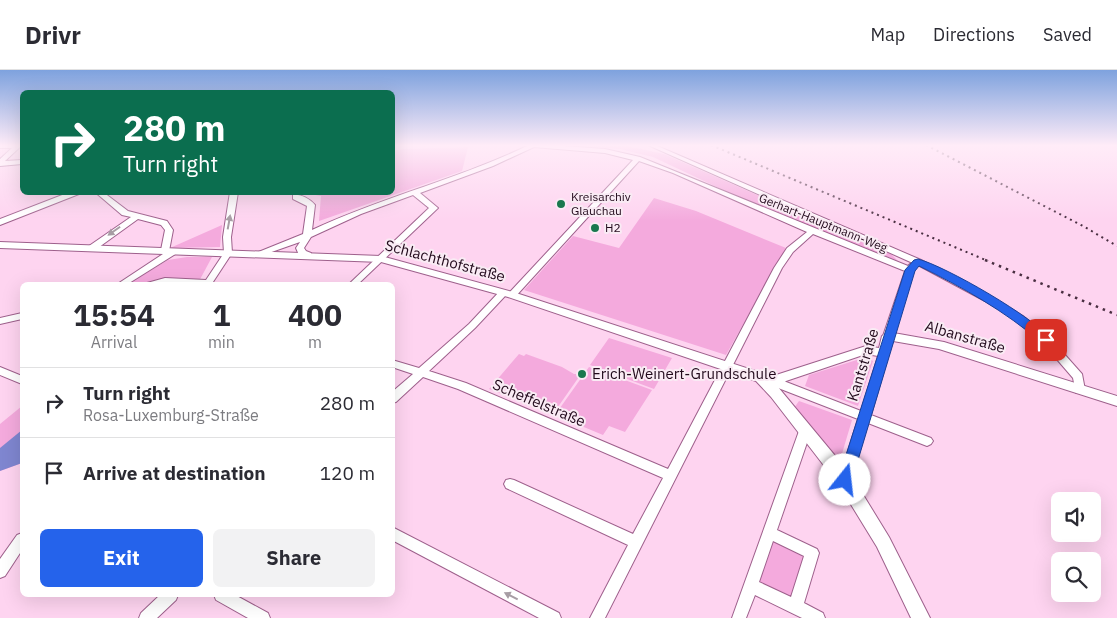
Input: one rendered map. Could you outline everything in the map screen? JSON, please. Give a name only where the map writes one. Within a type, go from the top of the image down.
[{"type":"street","points":[[260,253],[291,244],[345,217],[477,171]]},
{"type":"street","points":[[395,396],[508,294],[626,171]]},
{"type":"street","name":"Gerhart-Hauptmann-Weg","points":[[671,171],[812,231],[910,270]]},
{"type":"street","points":[[711,171],[918,262],[949,277],[1020,318],[1046,340],[1078,377],[1080,390]]},
{"type":"street","points":[[355,282],[434,208],[414,192]]},
{"type":"street","points":[[0,222],[72,195]]},
{"type":"street","points":[[102,195],[125,212],[159,221],[168,226],[170,251],[124,282]]},
{"type":"street","points":[[209,282],[228,253],[227,236],[234,195]]},
{"type":"street","points":[[296,197],[306,200],[312,205],[307,236],[300,248],[302,253],[308,255]]},
{"type":"street","points":[[92,248],[137,216]]},
{"type":"street","points":[[597,618],[778,268],[790,250],[812,231]]},
{"type":"street","name":"Schlachthofstraße","points":[[0,245],[260,253],[381,259],[508,294],[728,366],[758,377],[776,388]]},
{"type":"street","name":"Kantstraße","points":[[845,480],[888,336],[910,270],[918,262]]},
{"type":"street","points":[[161,282],[179,282]]},
{"type":"street","points":[[0,321],[20,316]]},
{"type":"street","name":"Albanstraße","points":[[888,336],[940,345],[1117,401]]},
{"type":"street","points":[[776,388],[781,378],[866,350],[884,353]]},
{"type":"street","name":"Scheffelstraße","points":[[395,363],[462,386],[671,476]]},
{"type":"street","points":[[0,371],[20,379]]},
{"type":"street","points":[[776,388],[864,416],[927,441]]},
{"type":"street","points":[[776,388],[805,431],[845,480],[883,542],[921,618]]},
{"type":"street","points":[[739,618],[752,586],[805,431]]},
{"type":"street","points":[[510,484],[636,542]]},
{"type":"street","points":[[770,533],[812,553],[795,607]]},
{"type":"street","points":[[395,535],[554,618]]},
{"type":"street","points":[[0,571],[20,542]]},
{"type":"street","points":[[752,586],[818,618]]},
{"type":"street","points":[[146,618],[169,597]]},
{"type":"street","points":[[225,597],[263,618]]},
{"type":"shaded area","points":[[395,171],[462,171],[395,194]]},
{"type":"shaded area","points":[[682,171],[702,171],[891,254],[898,261],[757,206]]},
{"type":"shaded area","points":[[315,195],[393,195],[319,221],[321,196]]},
{"type":"shaded area","points":[[654,198],[696,211],[786,248],[726,355],[524,290],[573,236],[619,248]]},
{"type":"shaded area","points":[[222,225],[220,247],[170,248]]},
{"type":"shaded area","points":[[187,257],[212,257],[199,282],[131,282],[168,260]]},
{"type":"shaded area","points":[[609,338],[672,358],[654,389],[590,365]]},
{"type":"shaded area","points":[[519,354],[524,356],[526,354],[562,367],[574,374],[581,374],[553,414],[489,389]]},
{"type":"shaded area","points":[[866,357],[873,361],[858,406],[805,386],[809,375]]},
{"type":"shaded area","points":[[589,367],[652,390],[625,432],[609,426],[603,435],[555,415]]},
{"type":"shaded area","points":[[799,401],[852,420],[841,457],[836,457],[794,408]]},
{"type":"shaded area","points":[[20,408],[20,464],[0,471],[0,424]]},
{"type":"shaded area","points":[[773,539],[806,554],[793,601],[758,584]]},
{"type":"water","points":[[20,432],[20,464],[0,471],[0,448]]},
{"type":"railway","points":[[772,171],[988,261]]},
{"type":"railway","points":[[976,171],[1083,226],[1117,246]]},
{"type":"railway","points":[[985,260],[1117,315]]},
{"type":"place","name":"Kreisarchiv Glauchau","points":[[561,204]]},
{"type":"place","name":"H2","points":[[595,228]]},
{"type":"place","name":"Erich-Weinert-Grundschule","points":[[582,374]]},
{"type":"route","points":[[845,480],[888,336],[910,270],[918,262],[949,277],[1020,318],[1046,340]]}]
